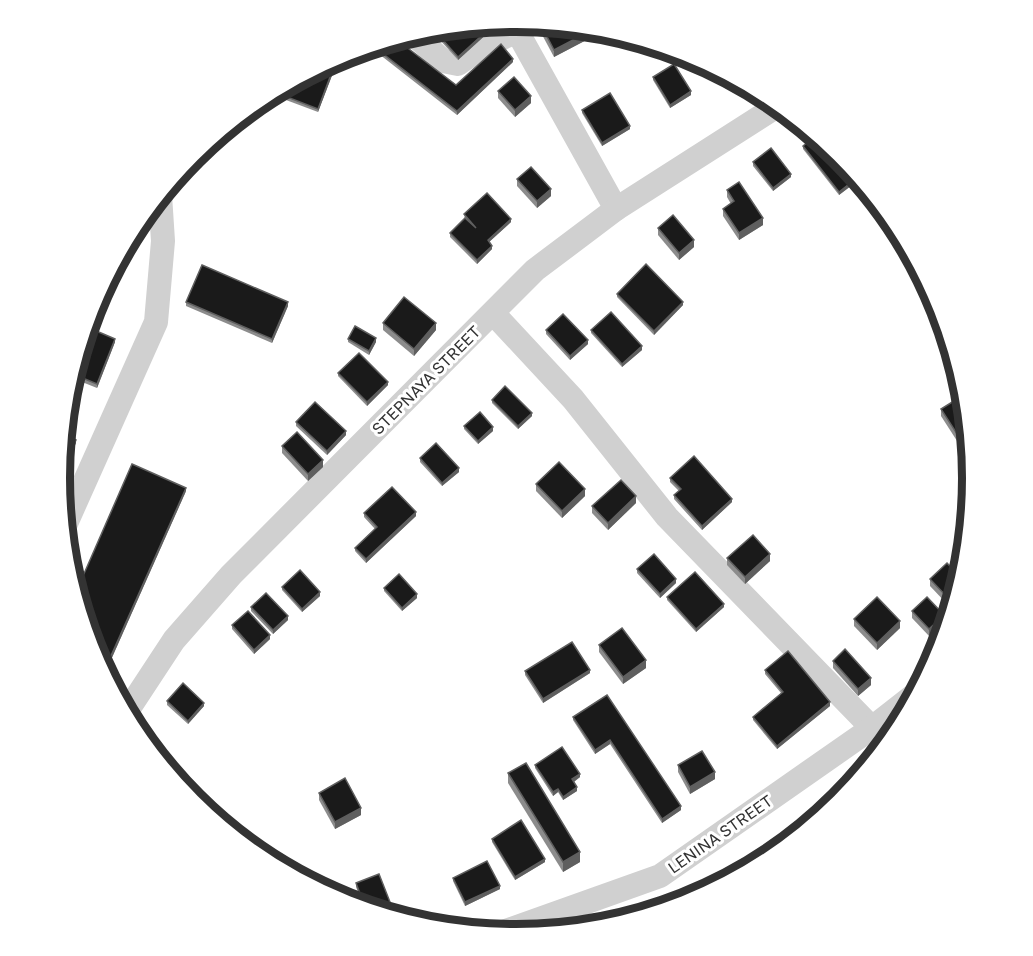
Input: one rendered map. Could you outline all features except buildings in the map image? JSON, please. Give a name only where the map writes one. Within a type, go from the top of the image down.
[{"type":"street","points":[[422,42],[443,61],[458,64],[506,32]]},
{"type":"street","points":[[518,32],[616,209]]},
{"type":"street","name":"STEPNAYA STREET","points":[[132,704],[174,640],[231,574],[536,270],[616,209],[770,111]]},
{"type":"street","points":[[71,511],[156,322],[163,241],[161,208]]},
{"type":"street","points":[[493,313],[573,399],[667,518],[879,737]]},
{"type":"street","name":"LENINA STREET","points":[[525,924],[660,876],[879,737]]}]
